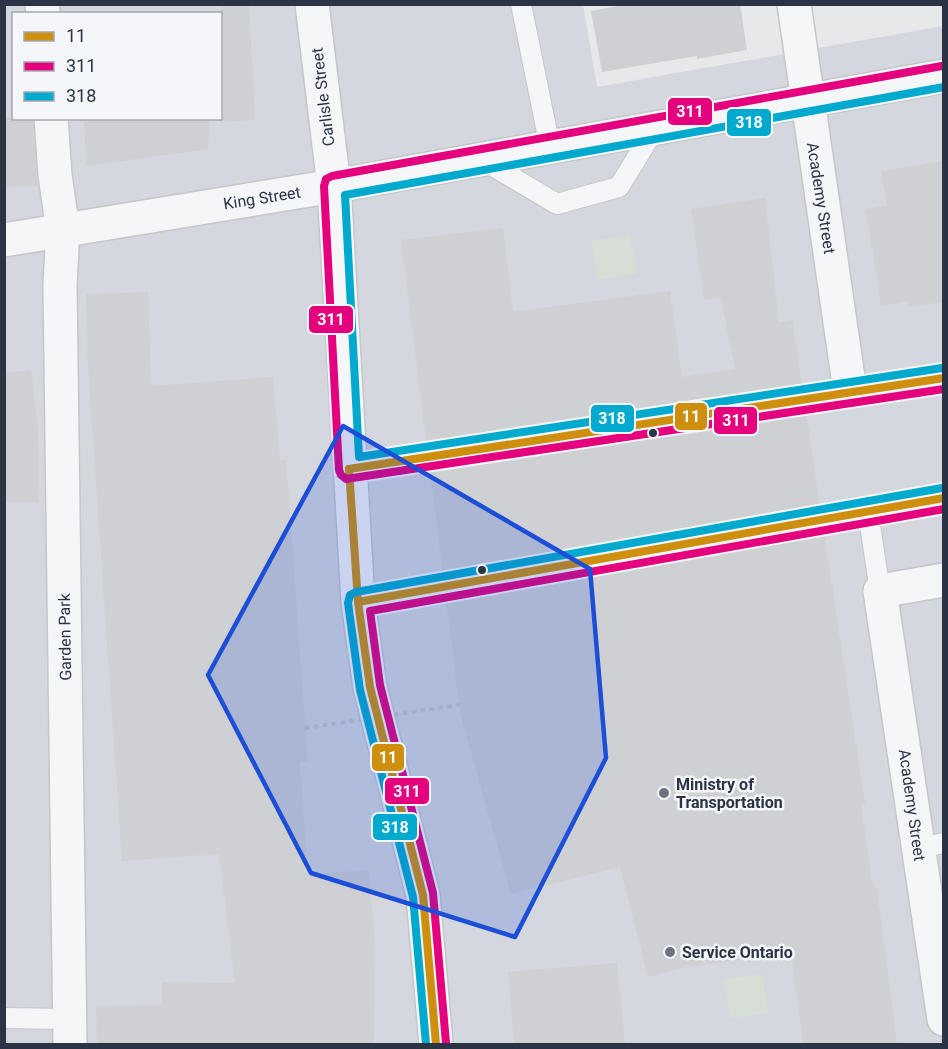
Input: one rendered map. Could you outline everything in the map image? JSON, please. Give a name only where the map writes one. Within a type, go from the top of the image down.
[{"type":"street","name":"Carlisle Street","points":[[312,4],[334,186],[358,602],[370,687],[423,895],[436,1044]]},
{"type":"street","name":"Academy Street","points":[[794,4],[850,391]]},
{"type":"street","name":"King Street","points":[[4,240],[334,186],[944,76]]},
{"type":"street","name":"Garden Park","points":[[51,120],[55,175],[63,230],[60,285],[69,1032]]},
{"type":"street","points":[[880,591],[944,580]]},
{"type":"street","name":"Academy Street","points":[[880,591],[931,846],[944,1019]]},
{"type":"lane","points":[[521,4],[550,147]]},
{"type":"lane","points":[[481,159],[557,204],[619,188],[655,128]]},
{"type":"lane","points":[[850,391],[944,378]]},
{"type":"lane","points":[[880,591],[868,512],[944,498]]},
{"type":"lane","points":[[4,1018],[69,1032]]},
{"type":"path","points":[[305,728],[459,705]]},
{"type":"highlighted area","points":[[343,426],[590,569],[606,758],[515,937],[311,873],[208,675]]},
{"type":"shaded area","points":[[5,5],[583,5],[597,87],[943,26],[943,1044],[5,1044]]},
{"type":"shaded area","points":[[630,235],[637,273],[597,280],[591,241]]},
{"type":"shaded area","points":[[762,974],[768,1013],[730,1018],[724,979]]},
{"type":"building","points":[[220,4],[249,4],[255,120],[220,122],[222,120],[222,12],[220,12]]},
{"type":"building","points":[[628,4],[740,4],[747,50],[602,72],[591,11]]},
{"type":"building","points":[[4,118],[32,120],[37,186],[4,187]]},
{"type":"building","points":[[84,120],[210,120],[208,149],[86,166]]},
{"type":"building","points":[[944,161],[944,302],[908,307],[907,301],[881,306],[866,209],[887,206],[881,171]]},
{"type":"building","points":[[765,198],[779,322],[792,320],[865,804],[861,805],[873,888],[877,888],[897,1044],[803,1044],[791,953],[685,967],[648,977],[620,867],[511,894],[460,713],[401,240],[503,228],[513,312],[670,291],[682,377],[735,369],[721,297],[704,300],[691,209]]},
{"type":"building","points":[[148,292],[151,386],[273,377],[280,461],[286,460],[308,762],[300,762],[308,875],[369,870],[375,945],[374,1044],[97,1044],[96,1006],[162,1005],[162,982],[235,983],[219,854],[122,861],[88,367],[86,294]]},
{"type":"building","points":[[31,370],[38,429],[39,502],[4,502],[4,373]]},
{"type":"building","points":[[617,963],[625,1044],[514,1044],[508,972]]},
{"type":"transit line","name":"311","points":[[942,66],[332,176],[326,179],[324,186],[339,470],[346,479],[944,389]]},
{"type":"transit line","name":"318","points":[[942,368],[359,457],[345,195],[944,87]]},
{"type":"transit line","name":"11","points":[[349,469],[944,378]]},
{"type":"transit line","name":"11","points":[[349,469],[358,602],[370,687],[423,895],[436,1044]]},
{"type":"transit line","name":"318","points":[[426,1044],[413,897],[360,690],[348,603],[350,595],[356,592],[942,488]]},
{"type":"transit line","name":"11","points":[[358,602],[944,498]]},
{"type":"transit line","name":"311","points":[[446,1043],[433,893],[380,685],[370,611],[944,509]]},
{"type":"place","name":"Ministry of Transportation","points":[[664,793]]},
{"type":"place","name":"Service Ontario","points":[[670,952]]}]
